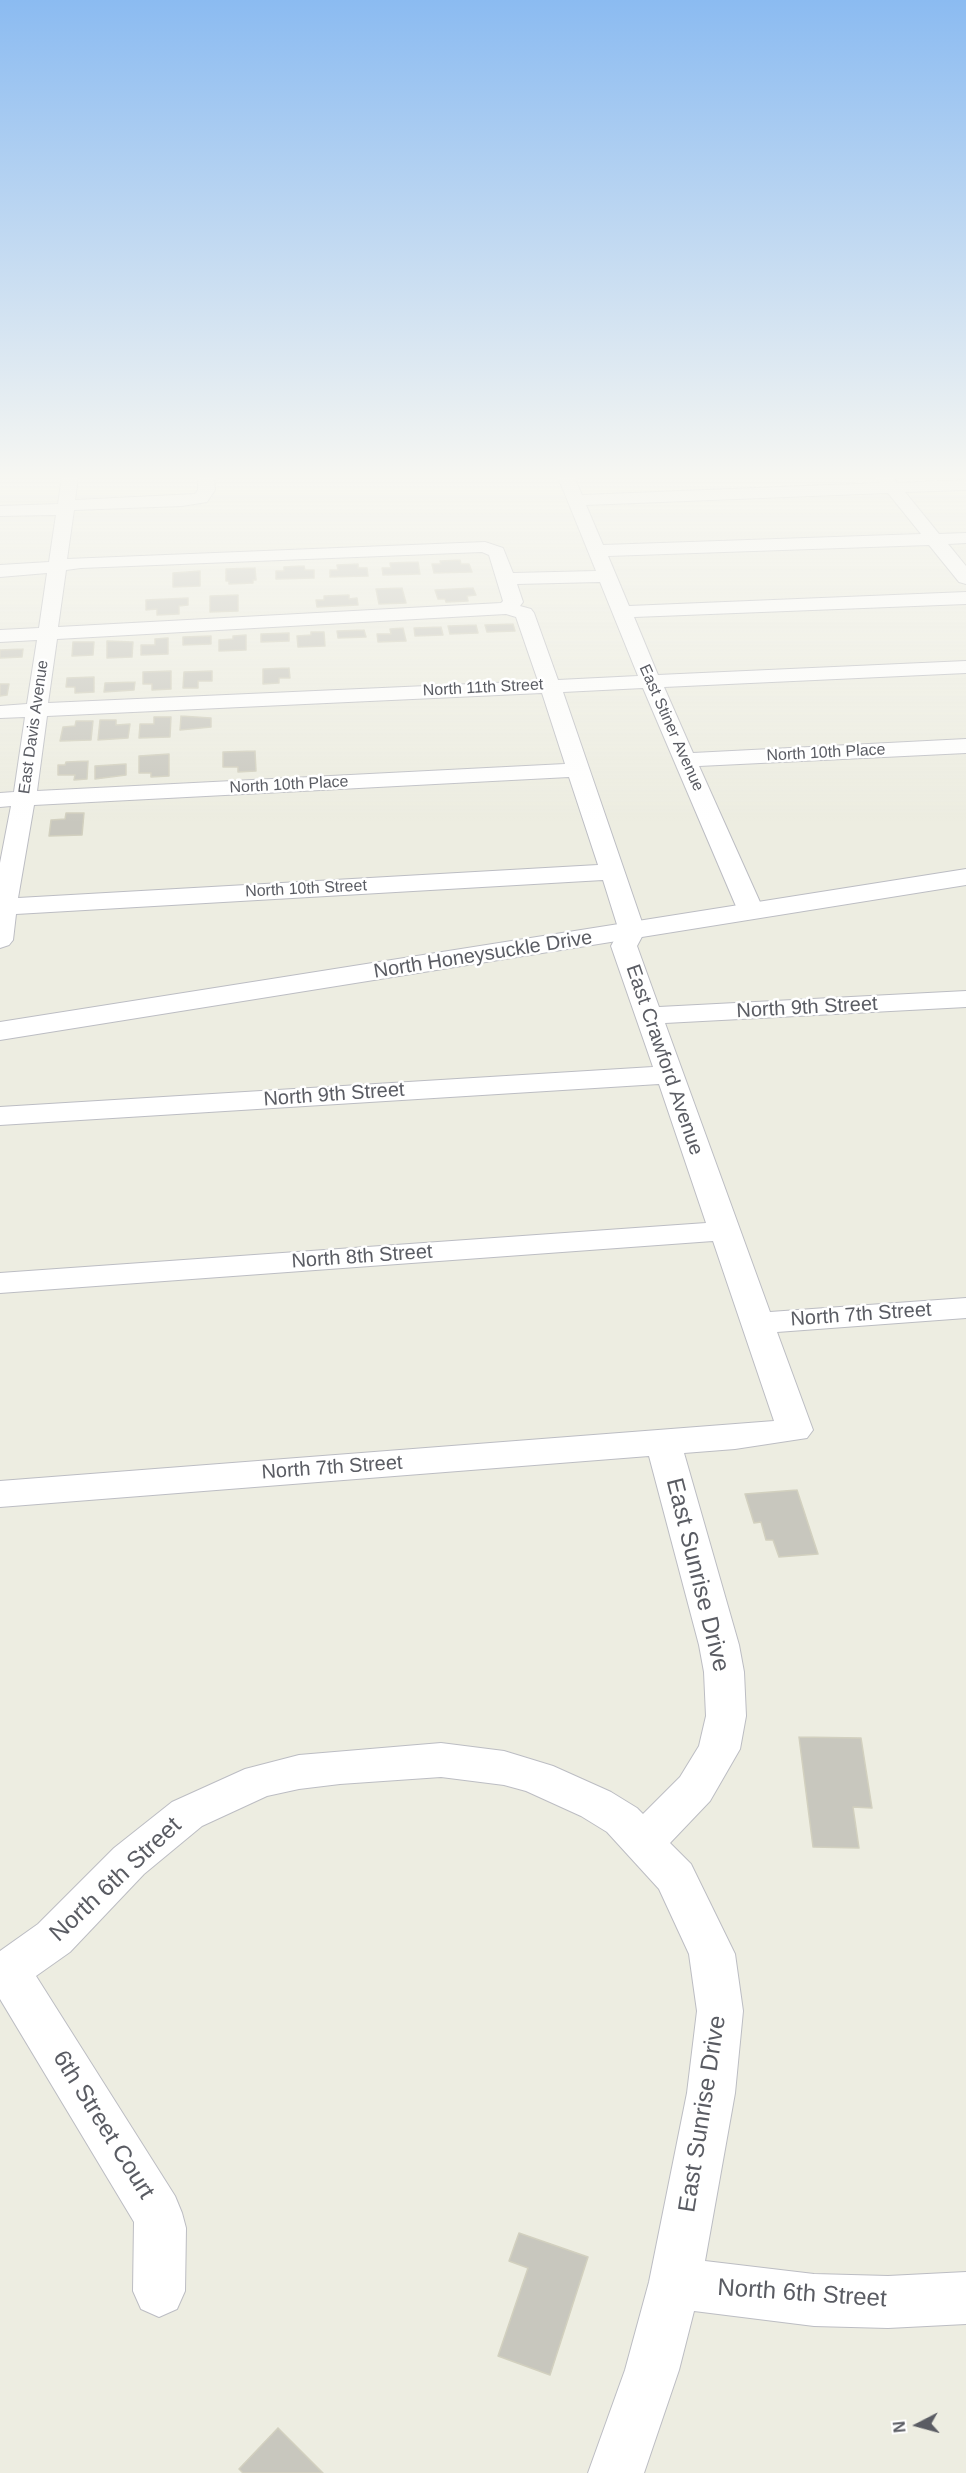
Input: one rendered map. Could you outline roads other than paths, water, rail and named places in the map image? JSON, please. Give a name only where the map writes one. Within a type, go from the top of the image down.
[{"type":"street","name":"East Davis Avenue","points":[[0,940],[2,907],[24,799],[54,592]]},
{"type":"street","points":[[0,636],[495,610],[507,608],[513,602],[510,592]]},
{"type":"street","name":"East Stiner Avenue","points":[[614,592],[751,911]]},
{"type":"street","points":[[622,612],[966,598]]},
{"type":"street","name":"East Crawford Avenue","points":[[507,608],[524,613],[632,931],[624,946],[795,1430],[663,1442]]},
{"type":"street","name":"North 11th Street","points":[[0,712],[966,667]]},
{"type":"street","name":"North 10th Place","points":[[685,759],[966,746]]},
{"type":"street","name":"North 10th Place","points":[[0,800],[579,770]]},
{"type":"street","name":"North 10th Street","points":[[2,907],[611,872]]},
{"type":"street","name":"North Honeysuckle Drive","points":[[0,1031],[966,877]]},
{"type":"street","name":"North 9th Street","points":[[649,1016],[966,999]]},
{"type":"street","name":"North 9th Street","points":[[0,1116],[669,1075]]},
{"type":"street","name":"North 8th Street","points":[[0,1283],[725,1231]]},
{"type":"street","name":"North 7th Street","points":[[757,1323],[966,1308]]},
{"type":"street","name":"North 7th Street","points":[[0,1494],[663,1442]]},
{"type":"street","name":"East Sunrise Drive","points":[[616,2473],[652,2370],[675,2282],[711,2093],[720,2012],[712,1954],[675,1877],[642,1843],[695,1789],[719,1749],[726,1716],[724,1672],[719,1646],[663,1442]]},
{"type":"street","name":"North 6th Street","points":[[4,1973],[54,1938],[129,1861],[187,1814],[260,1781],[299,1772],[441,1760],[504,1768],[538,1778],[596,1804],[622,1820],[642,1843]]},
{"type":"street","name":"6th Street Court","points":[[4,1973],[156,2213],[161,2228],[159,2291]]},
{"type":"street","name":"North 6th Street","points":[[675,2282],[814,2300],[888,2302],[966,2298]]}]
